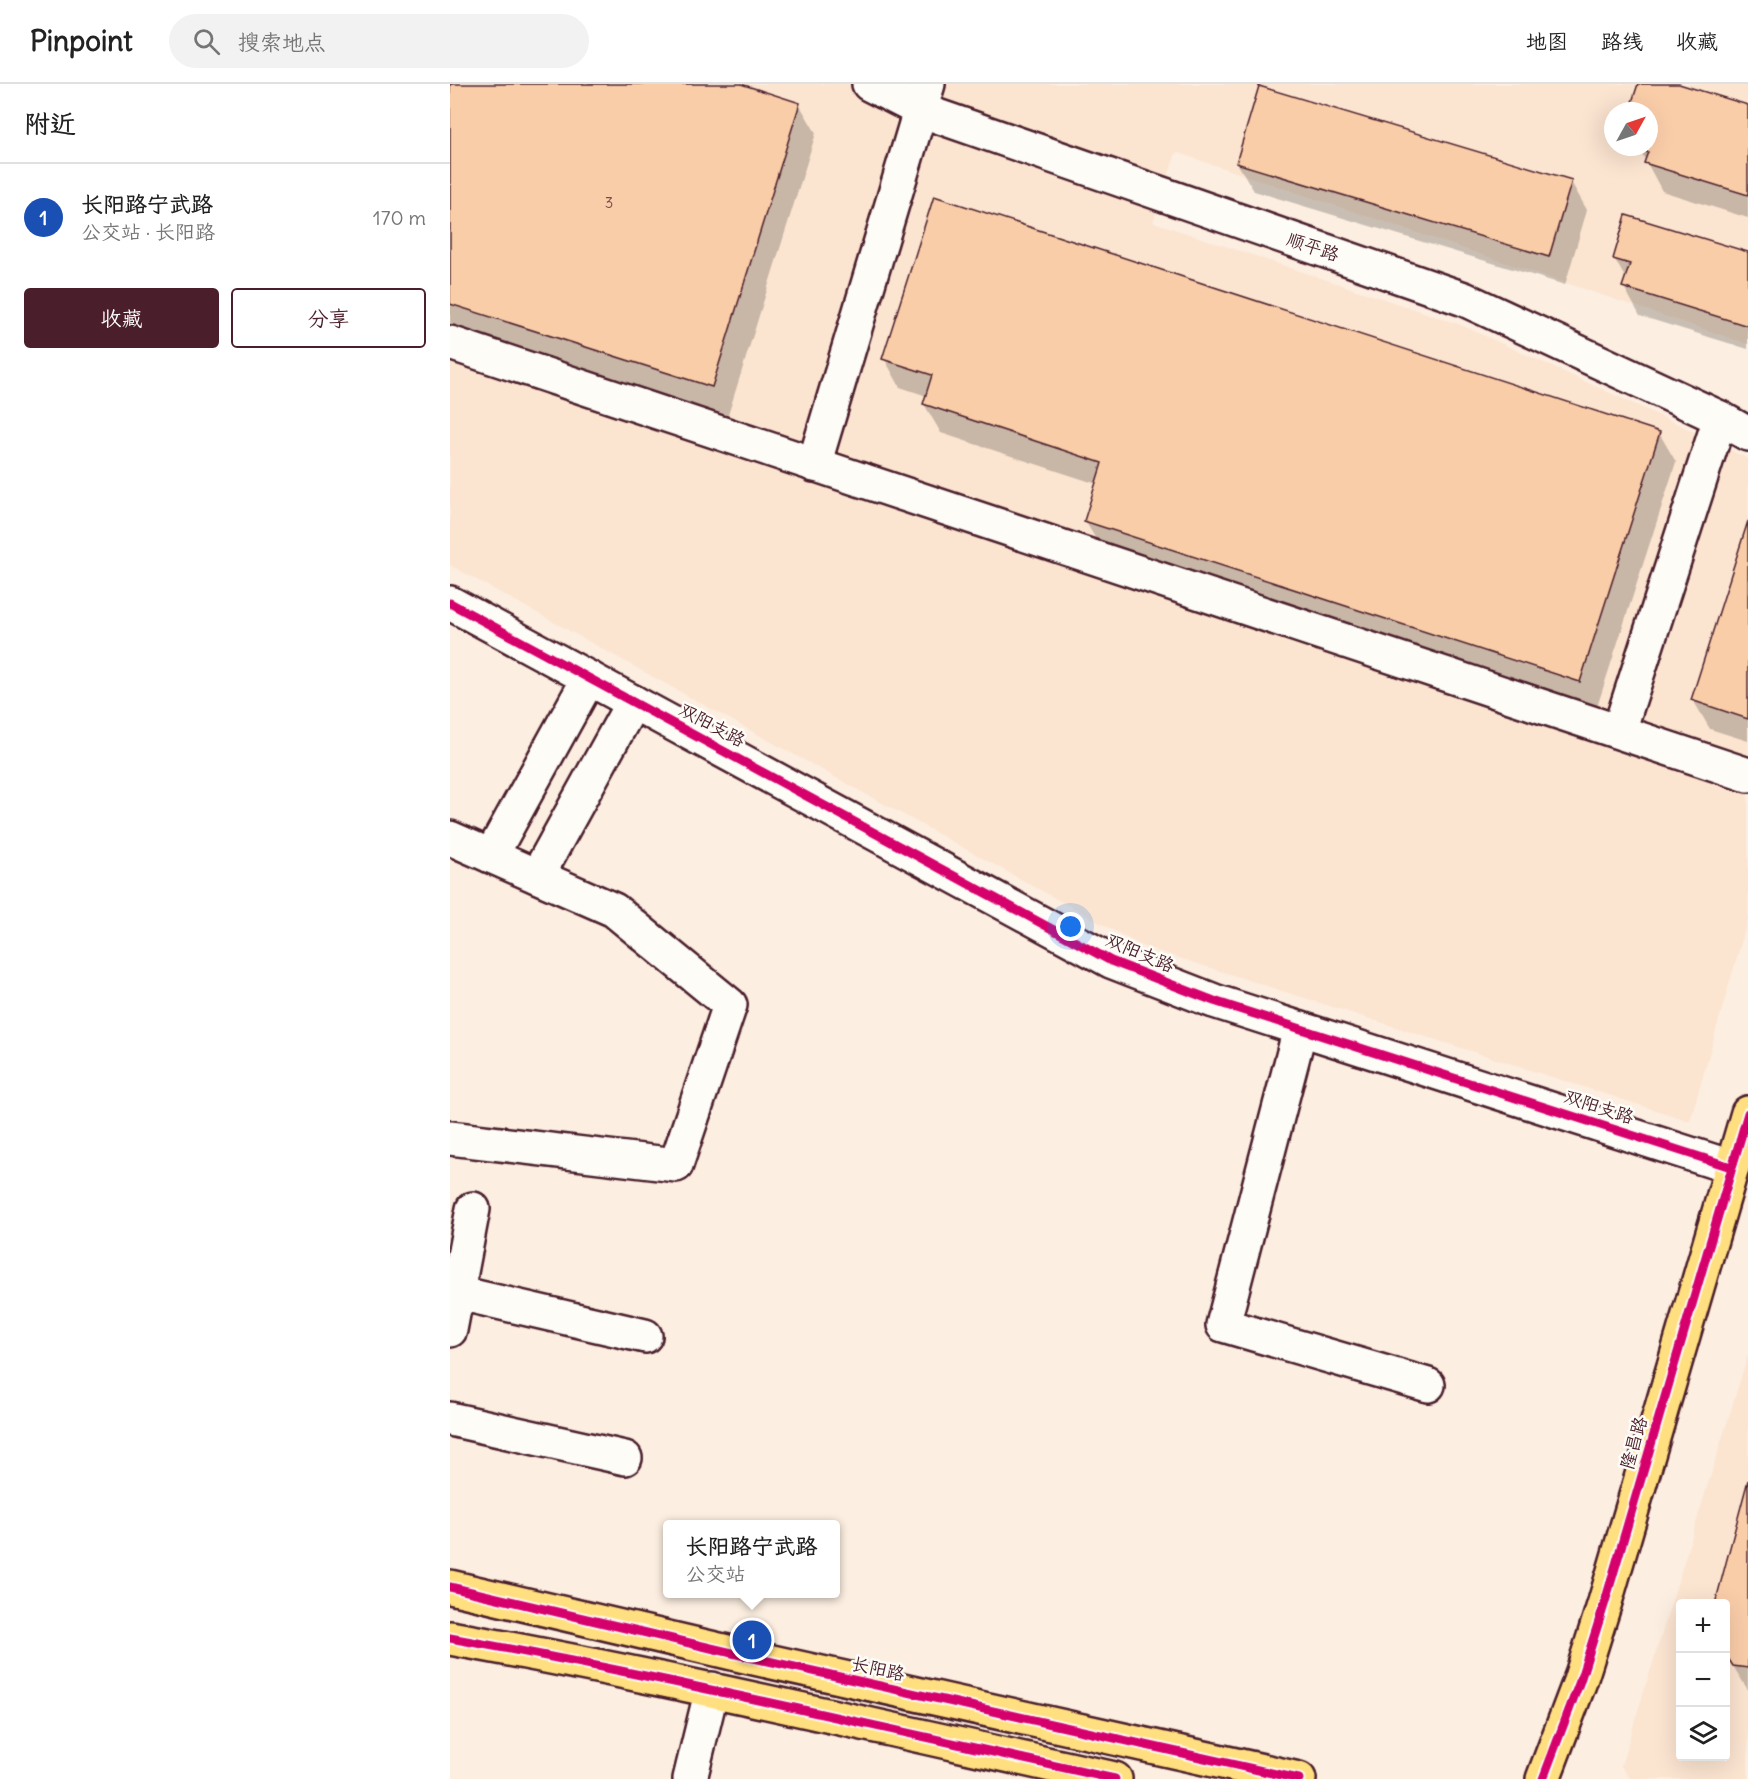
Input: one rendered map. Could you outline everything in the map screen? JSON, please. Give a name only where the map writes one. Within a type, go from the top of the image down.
[{"type":"main road","name":"隆昌路","points":[[1543,1779],[1580,1681],[1605,1602],[1748,1113]]},
{"type":"main road","name":"长阳路","points":[[450,1587],[745,1656],[1299,1779]]},
{"type":"main road","points":[[450,1638],[571,1659],[1115,1779]]},
{"type":"street","name":"顺平路","points":[[869,84],[924,97],[1464,299],[1734,426]]},
{"type":"street","points":[[814,465],[924,97]]},
{"type":"street","points":[[450,343],[1748,775]]},
{"type":"street","points":[[1619,731],[1734,426]]},
{"type":"street","name":"双阳支路","points":[[450,603],[1111,961],[1214,1001],[1731,1167]]},
{"type":"street","points":[[490,856],[589,678]]},
{"type":"street","points":[[537,876],[633,702]]},
{"type":"street","points":[[450,838],[614,910],[730,1005],[676,1166],[450,1138]]},
{"type":"street","points":[[1300,1029],[1223,1325],[1428,1385]]},
{"type":"street","points":[[450,1330],[453,1292],[473,1209]]},
{"type":"street","points":[[453,1292],[645,1336]]},
{"type":"street","points":[[450,1419],[625,1458]]},
{"type":"street","points":[[690,1779],[712,1689]]},
{"type":"shaded area","points":[[450,84],[1748,84],[1748,344],[1176,152],[1153,222],[1461,325],[1682,426],[1748,459],[1748,918],[1690,1121],[1142,946],[450,565]]},
{"type":"shaded area","points":[[1748,1355],[1748,1779],[1631,1779],[1621,1766]]},
{"type":"building","points":[[450,84],[741,84],[800,103],[712,387],[450,304]]},
{"type":"building","points":[[1638,84],[1679,84],[1748,105],[1748,195],[1644,163],[1647,156],[1658,156],[1658,102],[1632,102]]},
{"type":"building","points":[[1259,86],[1572,180],[1549,257],[1236,163]]},
{"type":"building","points":[[934,196],[1660,432],[1580,682],[1084,521],[1102,463],[923,404],[932,375],[882,359]]},
{"type":"building","points":[[1626,215],[1748,252],[1748,326],[1622,287],[1630,264],[1613,259]]},
{"type":"building","points":[[1748,521],[1748,719],[1691,700]]},
{"type":"building","points":[[1748,1480],[1748,1668],[1733,1666],[1730,1661],[1730,1599],[1716,1599]]},
{"type":"cycle path","points":[[450,603],[1111,961],[1214,1001],[1731,1167]]},
{"type":"cycle path","points":[[1543,1779],[1580,1681],[1605,1602],[1748,1113]]},
{"type":"cycle path","points":[[450,1587],[745,1656],[1299,1779]]},
{"type":"cycle path","points":[[450,1638],[700,1688],[1115,1779]]},
{"type":"place","name":"长阳路宁武路","points":[[752,1640]]}]
